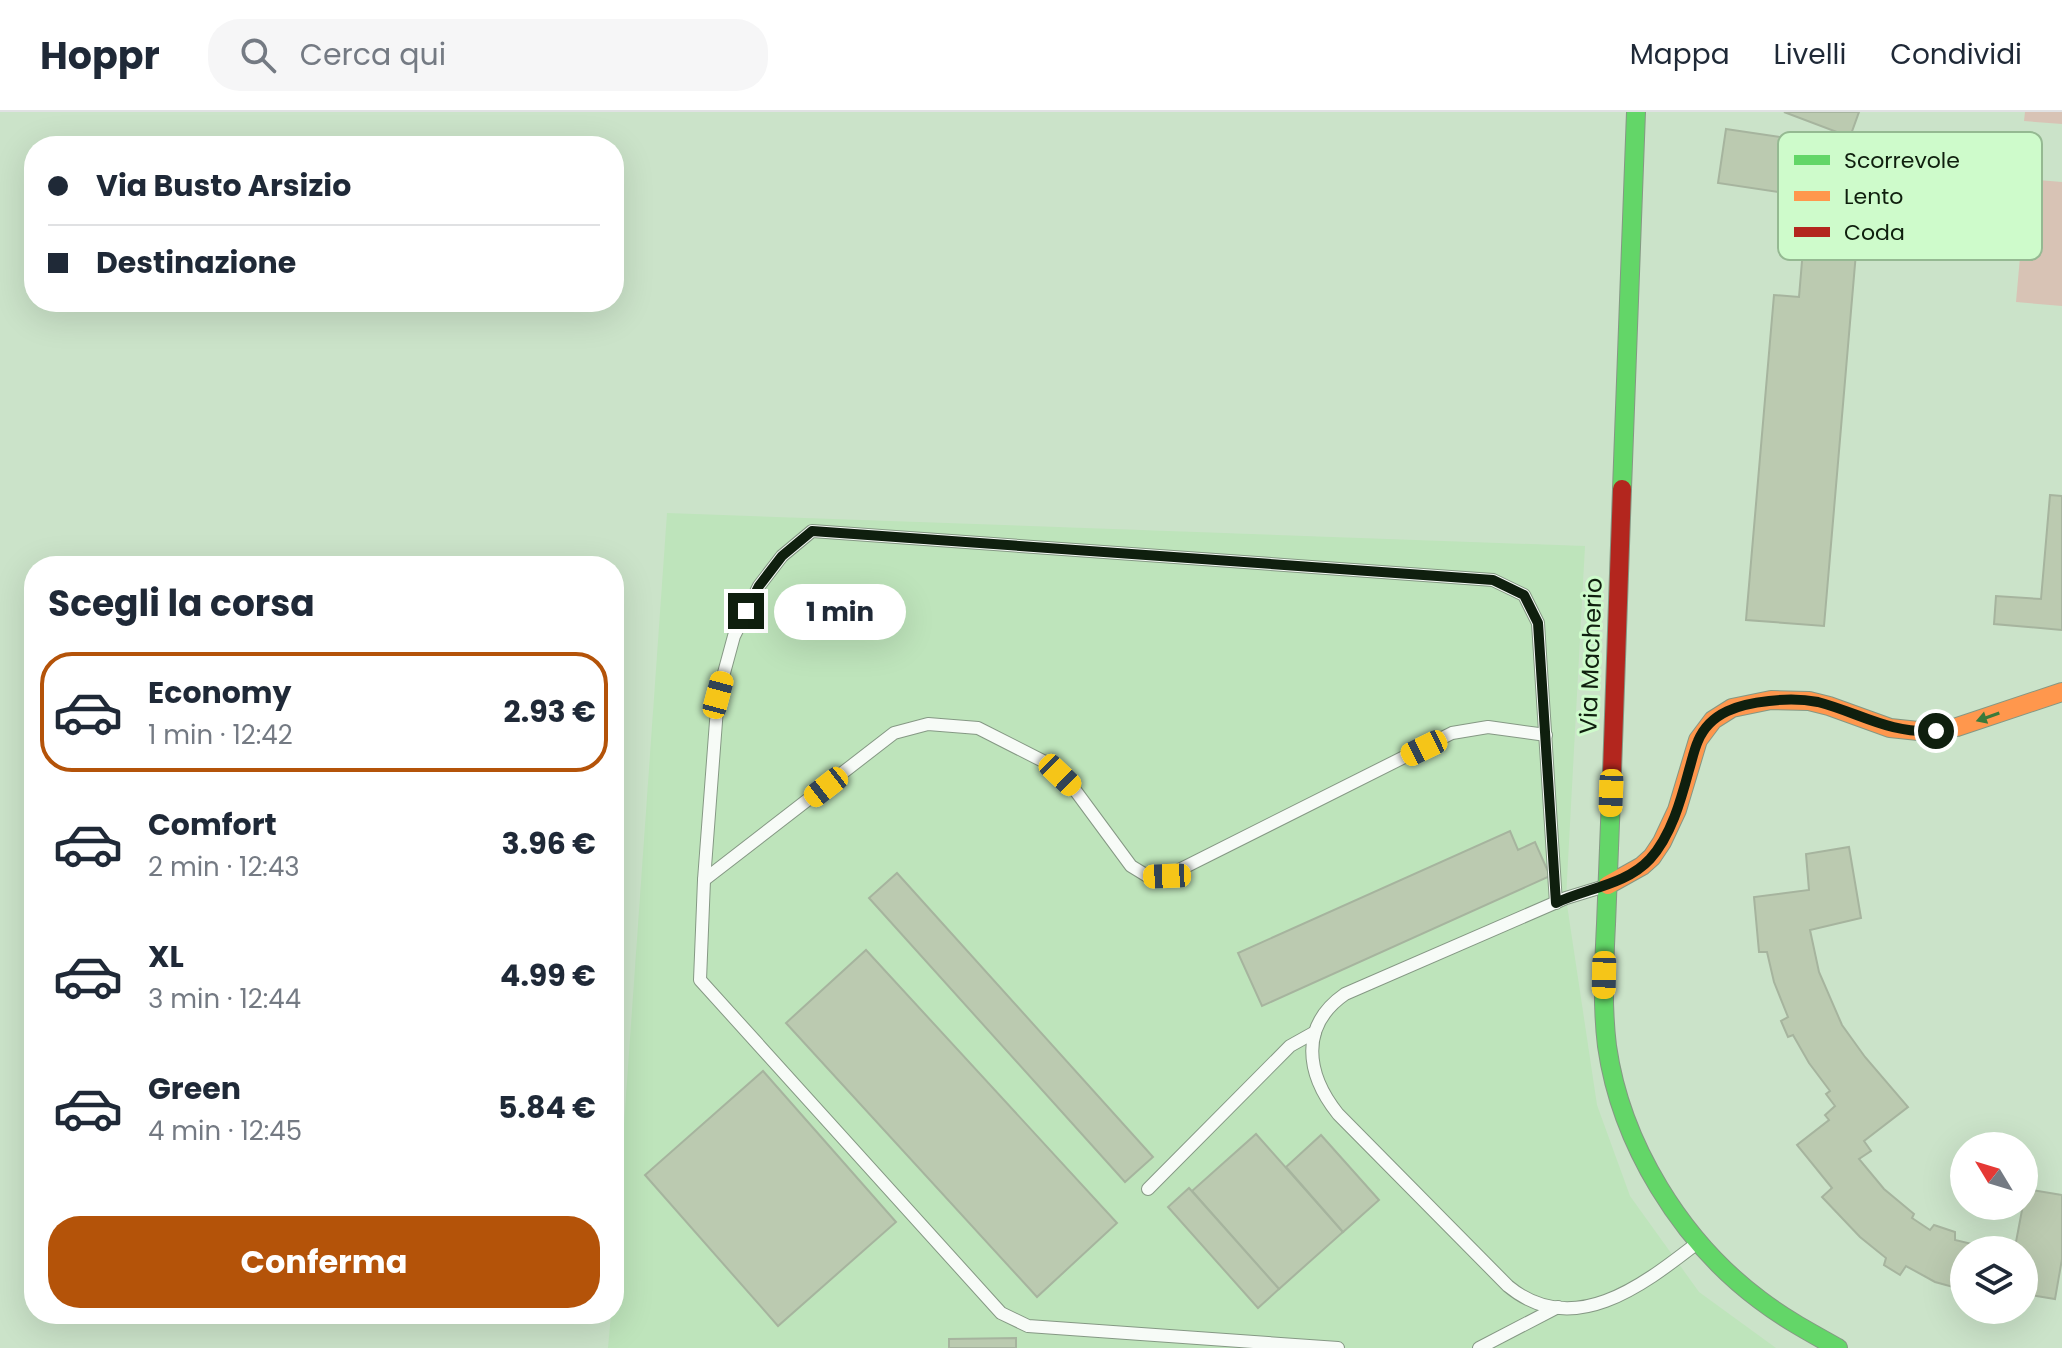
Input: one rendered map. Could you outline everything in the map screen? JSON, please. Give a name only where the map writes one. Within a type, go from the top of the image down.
[{"type":"street","name":"Via Macherio","points":[[1636,112],[1604,992],[1608,1052],[1627,1120],[1650,1172],[1698,1242],[1763,1303],[1838,1348]]},
{"type":"street","points":[[1608,885],[1652,857],[1677,810],[1698,740],[1713,720],[1732,708],[1771,700],[1809,701],[1890,728],[1928,732],[1957,727],[2062,692]]},
{"type":"lane","points":[[1338,1348],[1028,1326],[1001,1313],[700,980],[718,695],[734,636],[759,586],[782,556],[812,531],[1493,580],[1524,595],[1538,623],[1556,903]]},
{"type":"lane","points":[[704,880],[894,733],[928,724],[978,728],[1047,763],[1072,786],[1131,866],[1149,877],[1167,876],[1452,733],[1488,727],[1546,735]]},
{"type":"lane","points":[[1608,885],[1556,903],[1345,994],[1328,1008],[1318,1023],[1313,1045],[1314,1069],[1322,1091],[1338,1114],[1508,1286],[1527,1300],[1558,1307],[1594,1305],[1618,1297],[1643,1284],[1698,1242]]},
{"type":"lane","points":[[1148,1189],[1290,1046],[1315,1032]]},
{"type":"lane","points":[[1479,1348],[1558,1307]]},
{"type":"shaded area","points":[[2025,112],[2062,112],[2062,124],[2024,121]]},
{"type":"shaded area","points":[[2042,180],[2062,182],[2062,306],[2016,302],[2020,260],[2042,260]]},
{"type":"shaded area","points":[[667,513],[1585,546],[1566,898],[1597,1105],[1630,1196],[1699,1292],[1776,1348],[608,1348],[610,1324],[624,1324],[624,1124]]},
{"type":"building","points":[[1784,112],[1859,112],[1852,132],[1837,132]]},
{"type":"building","points":[[1726,129],[1778,137],[1778,192],[1718,183]]},
{"type":"building","points":[[1802,260],[1855,260],[1824,626],[1746,620],[1774,295],[1799,297]]},
{"type":"building","points":[[2050,495],[2062,496],[2062,630],[1994,624],[1996,596],[2041,599]]},
{"type":"building","points":[[1510,831],[1518,850],[1535,842],[1550,876],[1262,1006],[1238,953]]},
{"type":"building","points":[[1849,847],[1861,918],[1810,930],[1819,972],[1842,1025],[1908,1107],[1864,1141],[1871,1151],[1859,1159],[1884,1189],[1914,1214],[1912,1218],[1930,1230],[1934,1225],[1955,1232],[1955,1236],[1950,1236],[1950,1286],[1935,1282],[1906,1266],[1900,1275],[1884,1265],[1886,1258],[1860,1237],[1822,1197],[1832,1188],[1797,1145],[1829,1120],[1825,1115],[1835,1106],[1826,1094],[1830,1091],[1793,1035],[1788,1037],[1781,1021],[1788,1017],[1774,982],[1767,952],[1759,952],[1754,897],[1809,890],[1806,854]]},
{"type":"building","points":[[897,873],[1153,1157],[1125,1182],[869,898]]},
{"type":"building","points":[[866,950],[1117,1223],[1037,1297],[786,1023]]},
{"type":"building","points":[[763,1071],[896,1222],[778,1326],[645,1175]]},
{"type":"building","points":[[1256,1134],[1343,1232],[1279,1289],[1192,1191]]},
{"type":"building","points":[[1321,1135],[1379,1200],[1343,1232],[1286,1167]]},
{"type":"building","points":[[1189,1188],[1279,1289],[1258,1308],[1168,1207]]},
{"type":"building","points":[[2038,1191],[2062,1195],[2062,1259],[2055,1299],[2038,1296],[2038,1236],[2017,1236],[2020,1220],[2038,1220]]},
{"type":"building","points":[[1016,1338],[1016,1348],[949,1348],[949,1339]]},
{"type":"traffic: fast","points":[[1622,489],[1636,112]]},
{"type":"traffic: fast","points":[[1612,772],[1604,1015],[1614,1083],[1626,1119],[1659,1188],[1705,1249],[1760,1300],[1838,1348]]},
{"type":"traffic: slow","points":[[1608,885],[1652,857],[1677,810],[1698,740],[1713,720],[1732,708],[1771,700],[1809,701],[1890,728],[1928,732],[1957,727],[2062,692]]},
{"type":"traffic: jam","points":[[1612,772],[1622,489]]},
{"type":"route","points":[[746,611],[759,586],[782,556],[812,531],[1493,580],[1524,595],[1538,623],[1556,903],[1627,876],[1652,857],[1677,810],[1703,730],[1732,708],[1771,700],[1809,701],[1890,728],[1936,731]]}]
